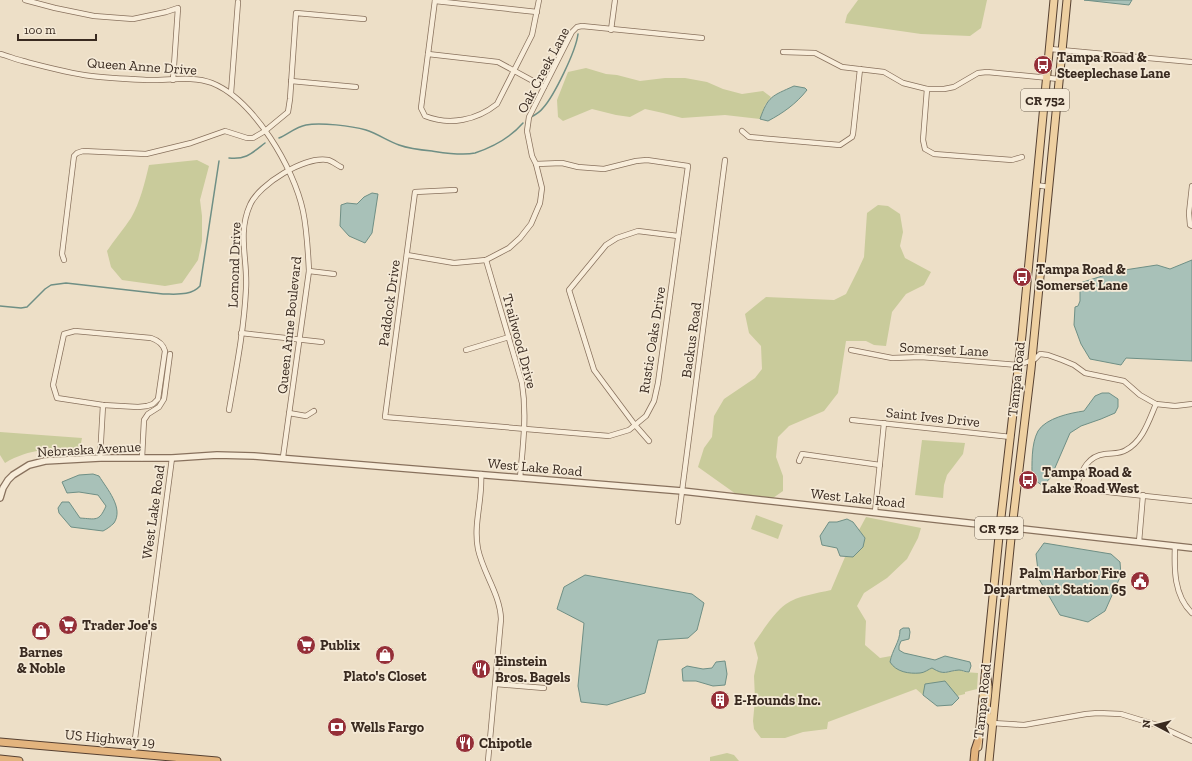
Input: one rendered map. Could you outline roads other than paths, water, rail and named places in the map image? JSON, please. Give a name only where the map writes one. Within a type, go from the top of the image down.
[{"type":"highway","points":[[974,761],[978,741]]},
{"type":"highway","name":"US Highway 19","points":[[0,742],[217,761]]},
{"type":"highway","points":[[0,759],[19,761]]},
{"type":"main road","name":"Tampa Road","points":[[978,761],[978,741],[985,667],[1019,365],[1054,0]]},
{"type":"main road","name":"Tampa Road","points":[[989,761],[1012,528],[1033,359],[1067,0]]},
{"type":"main road","points":[[985,667],[988,687],[986,711],[988,720],[992,723]]},
{"type":"street","points":[[26,0],[94,16],[132,19],[178,8],[173,80]]},
{"type":"street","points":[[537,12],[435,0],[421,108],[425,116],[432,119],[454,121],[466,120],[489,110],[497,104],[532,35],[537,12],[539,0]]},
{"type":"street","points":[[611,30],[615,0]]},
{"type":"street","points":[[230,94],[238,2]]},
{"type":"street","points":[[64,260],[62,254],[64,228],[74,156],[77,153],[83,151],[146,154],[191,143],[222,132],[229,132],[250,138],[256,137],[288,112],[296,12],[364,19]]},
{"type":"street","name":"Oak Creek Lane","points":[[407,255],[454,263],[486,260],[509,248],[531,224],[540,203],[542,188],[536,164],[532,156],[527,131],[529,116],[572,32],[577,27],[582,26],[702,38]]},
{"type":"street","points":[[1050,49],[1192,62]]},
{"type":"street","points":[[783,52],[810,52],[842,67],[884,72],[903,83],[928,89],[944,89],[954,87],[978,72],[1060,79]]},
{"type":"street","name":"Queen Anne Drive","points":[[0,54],[57,70],[91,76],[147,80],[196,80],[212,83],[230,94],[246,107],[265,131]]},
{"type":"street","points":[[428,54],[498,62],[544,88]]},
{"type":"street","points":[[742,131],[749,136],[840,145],[852,137],[853,134],[860,69]]},
{"type":"street","points":[[291,81],[356,87]]},
{"type":"street","points":[[928,89],[923,140],[925,149],[934,154],[1012,160],[1022,157]]},
{"type":"street","name":"Queen Anne Boulevard","points":[[265,131],[288,170],[303,210],[309,271],[283,457]]},
{"type":"street","name":"Lomond Drive","points":[[229,410],[246,289],[243,248],[245,218],[250,205],[256,194],[288,170],[308,162],[318,160],[329,160],[341,167]]},
{"type":"street","name":"Rustic Oaks Drive","points":[[384,417],[609,436],[624,432],[646,416],[654,401],[658,383],[688,166],[647,160],[636,161],[604,169],[578,167],[562,163],[536,164]]},
{"type":"street","name":"Backus Road","points":[[678,522],[726,160]]},
{"type":"street","points":[[1036,185],[1049,187]]},
{"type":"street","points":[[1192,186],[1189,213],[1190,225],[1192,226]]},
{"type":"street","name":"Paddock Drive","points":[[384,417],[415,192],[455,190]]},
{"type":"street","points":[[649,440],[635,425],[594,370],[569,290],[606,245],[617,238],[638,232],[678,236]]},
{"type":"street","name":"Trailwood Drive","points":[[486,260],[522,383],[525,407],[520,478]]},
{"type":"street","points":[[309,271],[334,274]]},
{"type":"street","points":[[75,331],[151,338],[158,341],[164,347],[158,399],[153,404],[146,406],[103,405],[57,398],[53,386],[64,334],[75,331]]},
{"type":"street","points":[[241,333],[322,342]]},
{"type":"street","points":[[466,350],[509,337]]},
{"type":"street","name":"Somerset Lane","points":[[851,350],[892,358],[921,356],[1019,365],[1040,354],[1048,354],[1074,365],[1085,373],[1124,381],[1140,394],[1156,404]]},
{"type":"street","points":[[142,458],[144,420],[148,414],[159,407],[164,399],[170,354]]},
{"type":"street","points":[[1192,404],[1175,406],[1156,404],[1142,435],[1134,444],[1118,454],[1104,454],[1090,459],[1084,466],[1076,486],[1089,490],[1192,501]]},
{"type":"street","points":[[100,458],[103,405]]},
{"type":"street","points":[[290,413],[306,416],[314,412]]},
{"type":"street","name":"Saint Ives Drive","points":[[852,420],[1011,437]]},
{"type":"street","points":[[875,512],[884,423]]},
{"type":"street","points":[[799,461],[802,454],[880,465]]},
{"type":"street","name":"West Lake Road","points":[[133,754],[172,458],[217,455],[283,457],[682,491],[1192,548]]},
{"type":"street","name":"Nebraska Avenue","points":[[0,498],[3,488],[8,480],[29,465],[44,461],[100,458],[172,458]]},
{"type":"street","points":[[481,474],[477,547],[499,605],[501,619],[488,761]]},
{"type":"street","points":[[1139,542],[1143,495]]},
{"type":"street","points":[[1175,546],[1174,568],[1176,583],[1187,608],[1192,613]]},
{"type":"street","points":[[496,684],[544,688]]},
{"type":"street","points":[[992,723],[1024,726],[1086,714],[1121,714],[1157,725],[1192,741]]},
{"type":"water","points":[[1084,0],[1132,0],[1129,5]]},
{"type":"water","points":[[794,86],[805,88],[807,90],[794,104],[779,115],[768,121],[760,119],[768,101],[781,92]]},
{"type":"water","points":[[372,193],[378,194],[372,233],[365,243],[349,236],[340,226],[341,205],[347,203],[357,204],[364,197]]},
{"type":"water","points":[[1192,260],[1192,361],[1126,358],[1121,365],[1090,359],[1081,344],[1074,325],[1075,307],[1078,306],[1080,301],[1080,283],[1118,271],[1157,265],[1170,269]]},
{"type":"water","points":[[1102,393],[1109,393],[1118,399],[1118,407],[1115,413],[1081,426],[1070,433],[1051,477],[1043,486],[1032,478],[1033,448],[1038,431],[1052,419],[1084,411],[1095,396]]},
{"type":"water","points":[[93,474],[99,476],[116,505],[117,517],[114,523],[103,531],[71,527],[59,513],[58,508],[62,502],[69,502],[80,518],[93,519],[99,517],[106,506],[98,495],[79,492],[67,493],[62,482],[79,475]]},
{"type":"water","points":[[847,519],[853,522],[865,538],[863,547],[853,557],[840,556],[837,548],[822,545],[820,536],[829,522],[837,522]]},
{"type":"water","points":[[1044,543],[1111,554],[1120,562],[1121,575],[1105,611],[1088,622],[1060,615],[1039,579],[1036,554]]},
{"type":"water","points":[[585,575],[692,594],[704,603],[697,630],[688,638],[658,640],[645,693],[607,705],[581,702],[578,686],[584,623],[557,609],[564,587]]},
{"type":"water","points":[[903,628],[909,628],[909,639],[901,641],[899,650],[904,653],[935,660],[945,656],[970,662],[971,666],[969,672],[959,670],[940,672],[932,668],[922,673],[912,673],[903,672],[896,668],[890,662],[899,638],[900,630]]},
{"type":"water","points":[[725,661],[727,674],[725,685],[713,686],[696,681],[683,681],[682,669],[687,666],[703,669],[712,668],[716,662]]},
{"type":"water","points":[[945,681],[959,698],[952,705],[937,706],[923,695],[925,684]]},
{"type":"waterway","points":[[531,117],[542,109],[553,94],[569,62],[578,34]]},
{"type":"waterway","points":[[279,138],[306,125],[336,125],[366,130],[395,143],[420,150],[465,154],[475,153],[495,145],[507,138],[523,123]]},
{"type":"waterway","points":[[229,158],[244,157],[265,143]]},
{"type":"waterway","points":[[0,306],[21,308],[27,307],[51,285],[66,283],[163,294],[183,294],[196,289],[200,286],[219,161]]},
{"type":"place","name":"Tampa Road & Steeplechase Lane","points":[[1043,65]]},
{"type":"place","name":"Tampa Road & Somerset Lane","points":[[1022,277]]},
{"type":"place","name":"Tampa Road & Lake Road West","points":[[1028,480]]},
{"type":"place","name":"Palm Harbor Fire Department Station 65","points":[[1140,581]]},
{"type":"place","name":"Trader Joe's","points":[[68,625]]},
{"type":"place","name":"Barnes & Noble","points":[[41,631]]},
{"type":"place","name":"Publix","points":[[306,645]]},
{"type":"place","name":"Plato's Closet","points":[[385,655]]},
{"type":"place","name":"Einstein Bros. Bagels","points":[[481,669]]},
{"type":"place","name":"E-Hounds Inc.","points":[[720,700]]},
{"type":"place","name":"Wells Fargo","points":[[337,727]]},
{"type":"place","name":"Chipotle","points":[[465,743]]}]
